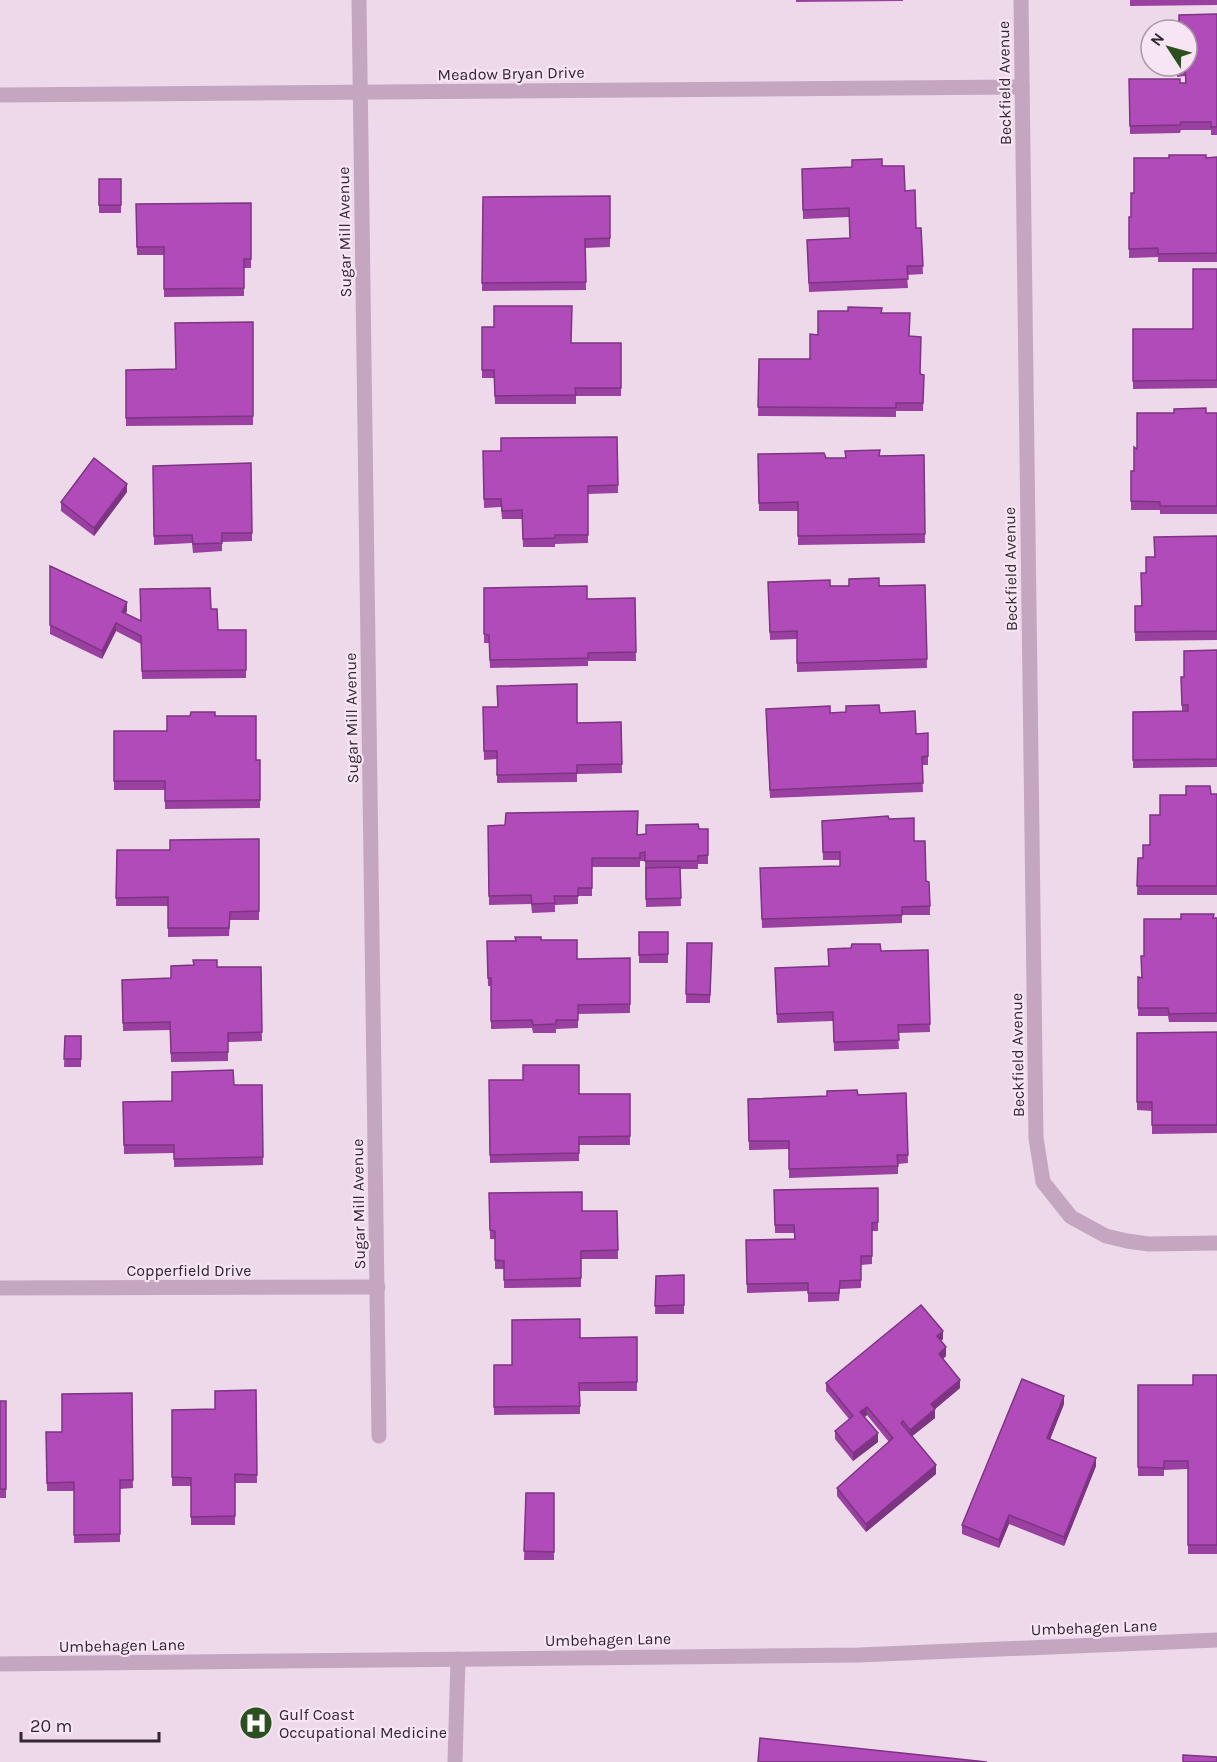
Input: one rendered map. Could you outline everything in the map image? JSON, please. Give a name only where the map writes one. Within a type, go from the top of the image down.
[{"type":"street","name":"Sugar Mill Avenue","points":[[359,0],[379,1436]]},
{"type":"street","name":"Beckfield Avenue","points":[[1021,0],[1036,1138],[1043,1182],[1071,1217],[1106,1236],[1127,1241],[1149,1244],[1217,1243]]},
{"type":"street","name":"Meadow Bryan Drive","points":[[0,95],[1022,87]]},
{"type":"street","name":"Copperfield Drive","points":[[0,1288],[378,1287]]},
{"type":"street","name":"Umbehagen Lane","points":[[0,1664],[859,1654],[1217,1640]]},
{"type":"street","points":[[455,1762],[458,1659]]},
{"type":"building","points":[[1217,14],[1217,127],[1211,127],[1211,122],[1130,126],[1129,79],[1180,79],[1180,83],[1186,83],[1186,78],[1199,78],[1199,18],[1179,18],[1179,15]]},
{"type":"building","points":[[1169,155],[1217,157],[1217,253],[1158,254],[1158,248],[1129,249],[1131,193],[1134,193],[1134,158],[1169,158]]},
{"type":"building","points":[[882,159],[882,166],[904,166],[905,191],[915,190],[916,228],[921,228],[923,266],[907,266],[908,279],[809,283],[807,240],[850,238],[849,208],[803,210],[802,169],[852,167],[852,160]]},
{"type":"building","points":[[99,179],[121,179],[121,205],[99,205]]},
{"type":"building","points":[[610,196],[610,238],[585,239],[586,282],[482,283],[483,197]]},
{"type":"building","points":[[251,203],[251,259],[244,259],[244,288],[164,289],[164,247],[137,247],[136,204]]},
{"type":"building","points":[[1193,269],[1217,269],[1217,380],[1133,381],[1133,329],[1193,329]]},
{"type":"building","points":[[494,306],[572,306],[571,343],[621,343],[621,388],[575,388],[576,395],[495,396],[494,370],[482,370],[482,327],[494,327]]},
{"type":"building","points":[[848,307],[882,308],[881,313],[910,313],[909,336],[921,337],[920,374],[924,375],[923,403],[896,403],[896,408],[758,407],[759,359],[810,359],[810,334],[818,335],[818,311],[848,311]]},
{"type":"building","points":[[253,322],[253,416],[126,418],[126,370],[176,369],[175,323]]},
{"type":"building","points":[[1206,408],[1206,413],[1217,413],[1217,506],[1160,506],[1160,502],[1131,501],[1134,447],[1137,449],[1137,413],[1174,413],[1174,409]]},
{"type":"building","points":[[617,437],[618,485],[588,486],[588,535],[555,535],[555,538],[523,539],[522,510],[502,511],[501,499],[484,499],[483,451],[501,451],[501,438]]},
{"type":"building","points":[[880,450],[879,456],[924,455],[925,534],[798,536],[798,502],[759,503],[758,454],[824,453],[826,458],[846,458],[845,451]]},
{"type":"building","points":[[94,458],[127,484],[94,528],[61,502]]},
{"type":"building","points":[[251,463],[252,533],[222,533],[222,543],[193,544],[192,535],[154,536],[153,466]]},
{"type":"building","points":[[1217,536],[1217,631],[1135,632],[1135,606],[1142,606],[1141,573],[1146,573],[1146,557],[1155,557],[1154,537]]},
{"type":"building","points":[[50,566],[127,602],[122,612],[141,621],[140,589],[210,588],[211,609],[217,609],[218,630],[246,630],[246,670],[142,671],[141,636],[116,623],[102,651],[50,625]]},
{"type":"building","points":[[879,578],[879,586],[925,585],[927,659],[797,663],[797,631],[770,632],[768,582],[830,580],[830,586],[849,586],[849,579]]},
{"type":"building","points":[[587,586],[587,599],[635,598],[636,652],[588,653],[588,658],[490,660],[489,635],[484,634],[484,588]]},
{"type":"building","points":[[1217,650],[1217,759],[1133,760],[1133,712],[1188,711],[1188,705],[1182,705],[1181,677],[1184,677],[1184,651]]},
{"type":"building","points":[[577,684],[577,723],[621,722],[622,764],[577,765],[577,773],[497,775],[497,751],[484,751],[483,707],[498,707],[497,686]]},
{"type":"building","points":[[879,705],[880,713],[915,711],[916,734],[928,733],[928,756],[922,757],[923,783],[770,790],[766,709],[830,706],[830,713],[846,712],[846,706]]},
{"type":"building","points":[[191,712],[215,712],[215,716],[256,716],[256,760],[260,760],[260,800],[165,801],[165,781],[114,781],[114,731],[167,731],[167,716],[190,716]]},
{"type":"building","points":[[1186,786],[1210,786],[1211,794],[1217,794],[1217,886],[1137,886],[1138,858],[1143,858],[1143,845],[1150,845],[1150,815],[1160,815],[1160,795],[1186,795]]},
{"type":"building","points":[[638,811],[637,835],[646,834],[646,825],[698,824],[699,829],[708,829],[708,855],[698,856],[698,861],[645,861],[645,852],[640,853],[640,858],[592,858],[592,888],[578,888],[578,896],[554,896],[555,903],[532,904],[531,895],[489,896],[488,826],[505,825],[506,813]]},
{"type":"building","points":[[888,816],[889,819],[914,818],[914,841],[925,841],[926,881],[929,882],[930,906],[902,907],[902,915],[762,919],[760,868],[840,866],[840,852],[823,852],[822,821]]},
{"type":"building","points":[[259,839],[259,911],[230,912],[229,928],[168,928],[168,897],[116,898],[117,850],[170,850],[170,840]]},
{"type":"building","points":[[680,867],[681,898],[646,899],[646,868]]},
{"type":"building","points":[[1181,914],[1214,914],[1213,918],[1217,918],[1217,1013],[1169,1014],[1168,1008],[1138,1008],[1138,977],[1142,978],[1141,956],[1144,956],[1144,919],[1181,919]]},
{"type":"building","points":[[639,932],[668,932],[668,954],[639,955]]},
{"type":"building","points":[[515,937],[577,940],[577,959],[630,958],[630,1004],[578,1005],[578,1020],[556,1020],[556,1024],[533,1025],[532,1020],[491,1021],[491,978],[488,978],[487,941],[516,941]]},
{"type":"building","points":[[687,943],[712,943],[710,995],[686,994]]},
{"type":"building","points":[[852,944],[880,944],[881,951],[928,950],[930,1024],[898,1025],[899,1040],[834,1042],[833,1012],[777,1014],[775,968],[829,966],[828,949],[851,948]]},
{"type":"building","points":[[193,960],[217,960],[217,967],[261,967],[262,1032],[228,1033],[228,1052],[171,1053],[170,1022],[123,1023],[122,980],[171,978],[171,966],[194,965]]},
{"type":"building","points":[[1217,1032],[1217,1125],[1152,1125],[1152,1102],[1137,1102],[1137,1033]]},
{"type":"building","points":[[65,1036],[81,1036],[81,1059],[64,1059]]},
{"type":"building","points":[[523,1065],[579,1065],[579,1094],[630,1094],[630,1136],[579,1137],[579,1153],[490,1155],[489,1080],[523,1080]]},
{"type":"building","points":[[233,1070],[234,1085],[262,1085],[263,1157],[174,1159],[174,1145],[124,1145],[123,1102],[172,1101],[172,1072]]},
{"type":"building","points":[[857,1090],[858,1095],[906,1093],[908,1155],[897,1155],[898,1166],[789,1169],[789,1141],[749,1141],[748,1099],[827,1096],[827,1091]]},
{"type":"building","points":[[878,1188],[878,1222],[872,1223],[872,1256],[861,1256],[861,1280],[840,1281],[839,1293],[808,1293],[808,1283],[747,1284],[746,1240],[795,1239],[794,1225],[775,1225],[774,1190]]},
{"type":"building","points":[[582,1192],[582,1211],[617,1211],[618,1250],[581,1251],[581,1278],[504,1280],[504,1261],[495,1260],[495,1231],[490,1230],[489,1193]]},
{"type":"building","points":[[684,1275],[684,1305],[655,1306],[656,1276]]},
{"type":"building","points":[[921,1305],[943,1331],[937,1336],[946,1347],[939,1354],[960,1380],[931,1404],[935,1409],[910,1430],[903,1421],[901,1423],[936,1465],[866,1524],[837,1488],[893,1438],[867,1407],[860,1412],[878,1433],[853,1453],[835,1431],[853,1416],[826,1383]]},
{"type":"building","points":[[580,1319],[580,1338],[637,1337],[637,1382],[579,1383],[580,1406],[494,1407],[494,1365],[512,1365],[512,1320]]},
{"type":"building","points":[[1193,1375],[1217,1375],[1217,1545],[1188,1545],[1188,1461],[1164,1461],[1164,1468],[1138,1467],[1138,1385],[1193,1385]]},
{"type":"building","points":[[1022,1379],[1064,1396],[1047,1438],[1096,1458],[1064,1537],[1009,1515],[999,1540],[962,1525]]},
{"type":"building","points":[[256,1390],[257,1475],[235,1474],[235,1516],[191,1517],[191,1478],[172,1477],[172,1410],[215,1409],[215,1391]]},
{"type":"building","points":[[132,1393],[133,1480],[120,1480],[120,1534],[74,1535],[74,1482],[47,1483],[46,1432],[62,1432],[62,1394]]},
{"type":"building","points":[[0,1401],[6,1401],[6,1489],[0,1489]]},
{"type":"building","points":[[526,1493],[554,1493],[554,1552],[524,1551]]},
{"type":"building","points":[[760,1738],[987,1762],[758,1762]]},
{"type":"building","points":[[1183,1755],[1217,1757],[1217,1762],[1183,1762]]},
{"type":"place","name":"Gulf Coast Occupational Medicine","points":[[256,1723]]}]
